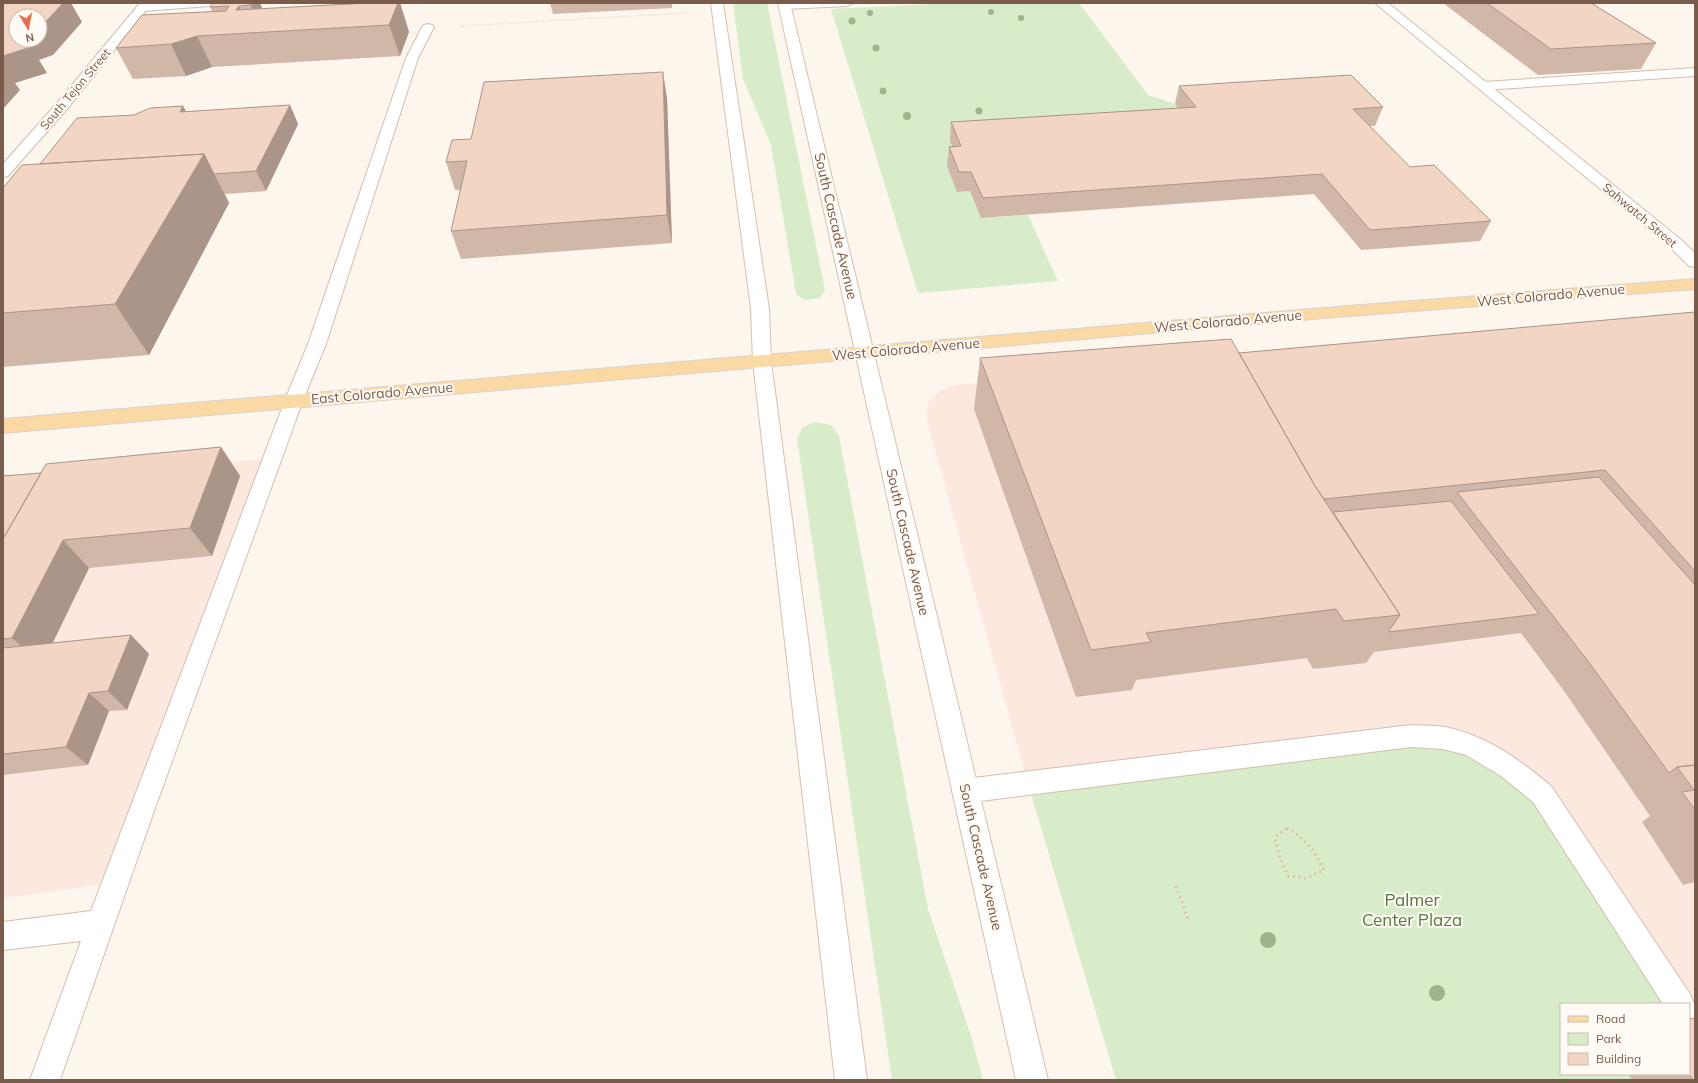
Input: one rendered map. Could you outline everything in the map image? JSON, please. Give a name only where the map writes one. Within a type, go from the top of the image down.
[{"type":"main road","points":[[717,3],[760,309],[762,362],[850,1080]]},
{"type":"main road","name":"Sahwatch Street","points":[[1380,3],[1673,241],[1695,262]]},
{"type":"main road","name":"South Tejon Street","points":[[3,172],[62,106],[144,5]]},
{"type":"main road","name":"South Cascade Avenue","points":[[785,5],[1032,1080]]},
{"type":"main road","name":"West Colorado Avenue","points":[[762,362],[865,352],[1695,284]]},
{"type":"main road","name":"East Colorado Avenue","points":[[3,426],[294,400],[762,362]]},
{"type":"lane","points":[[144,5],[210,3]]},
{"type":"lane","points":[[785,5],[848,3]]},
{"type":"lane","points":[[45,1080],[140,811],[294,400],[317,344],[412,58],[428,27]]},
{"type":"lane","points":[[1483,86],[1695,72]]},
{"type":"lane","points":[[965,791],[1411,736],[1448,739],[1479,748],[1514,770],[1542,794],[1679,1003]]},
{"type":"lane","points":[[3,936],[101,924]]},
{"type":"path","points":[[428,27],[686,13]]},
{"type":"path","points":[[1287,828],[1302,836],[1318,855],[1324,870],[1306,878],[1288,876],[1279,856],[1276,837],[1287,828]]},
{"type":"path","points":[[1176,886],[1188,919]]},
{"type":"shaded area","points":[[1544,333],[1695,335],[1695,1027],[1690,1003],[1686,1003],[1028,784],[926,417],[929,401],[939,391],[954,385]]},
{"type":"shaded area","points":[[265,459],[114,883],[3,898],[3,484]]},
{"type":"green space","points":[[733,3],[767,3],[825,290],[820,298],[804,300],[796,294],[771,145],[743,79]]},
{"type":"green space","points":[[954,3],[1079,3],[1148,95],[1175,104],[1191,126],[950,141],[959,165],[957,192],[970,191],[981,218],[1028,215],[1058,281],[918,293],[831,9]]},
{"type":"green space","points":[[815,422],[831,425],[839,436],[928,909],[971,1036],[983,1080],[892,1080],[797,439],[802,428]]},
{"type":"green space","name":"Palmer Center Plaza","points":[[1411,736],[1514,770],[1679,1003],[1560,1003],[1560,1075],[1690,1075],[1695,1080],[1116,1080],[1028,784]]},
{"type":"building","points":[[3,3],[63,3],[48,19],[48,8],[8,8],[8,48],[28,48],[3,56]]},
{"type":"building","points":[[213,3],[252,3],[251,5],[239,6],[236,10],[369,3],[398,3],[389,25],[197,36],[171,44],[116,48],[142,15],[226,11],[229,6],[210,7]]},
{"type":"building","points":[[1487,3],[1591,3],[1656,43],[1551,49]]},
{"type":"building","points":[[663,72],[667,215],[451,231],[467,161],[446,162],[452,140],[471,139],[484,82]]},
{"type":"building","points":[[1351,75],[1383,107],[1353,109],[1410,167],[1434,165],[1491,221],[1370,230],[1322,174],[983,198],[971,172],[959,172],[949,147],[961,146],[951,122],[1196,107],[1179,86]]},
{"type":"building","points":[[290,105],[256,171],[214,174],[204,154],[40,164],[77,118],[134,115],[150,108],[183,106],[180,112]]},
{"type":"building","points":[[204,154],[115,304],[3,313],[3,188],[22,165]]},
{"type":"building","points":[[1695,312],[1695,571],[1605,470],[1324,499],[1315,486],[1239,353]]},
{"type":"building","points":[[1231,339],[1315,486],[1400,615],[1344,621],[1336,609],[1146,633],[1151,642],[1091,650],[980,358]]},
{"type":"building","points":[[221,447],[190,528],[63,540],[12,638],[3,639],[3,539],[46,464]]},
{"type":"building","points":[[41,473],[3,539],[3,476]]},
{"type":"building","points":[[1599,477],[1695,585],[1695,765],[1677,767],[1669,773],[1591,665],[1457,492]]},
{"type":"building","points":[[1451,501],[1539,614],[1388,632],[1400,615],[1333,512]]},
{"type":"building","points":[[131,635],[108,691],[89,693],[66,747],[3,754],[3,648]]},
{"type":"building","points":[[1695,765],[1695,810],[1682,792],[1694,790],[1677,767]]},
{"type":"building","points":[[1695,1018],[1695,1080],[1693,1080],[1690,1075],[1690,1019]]}]
